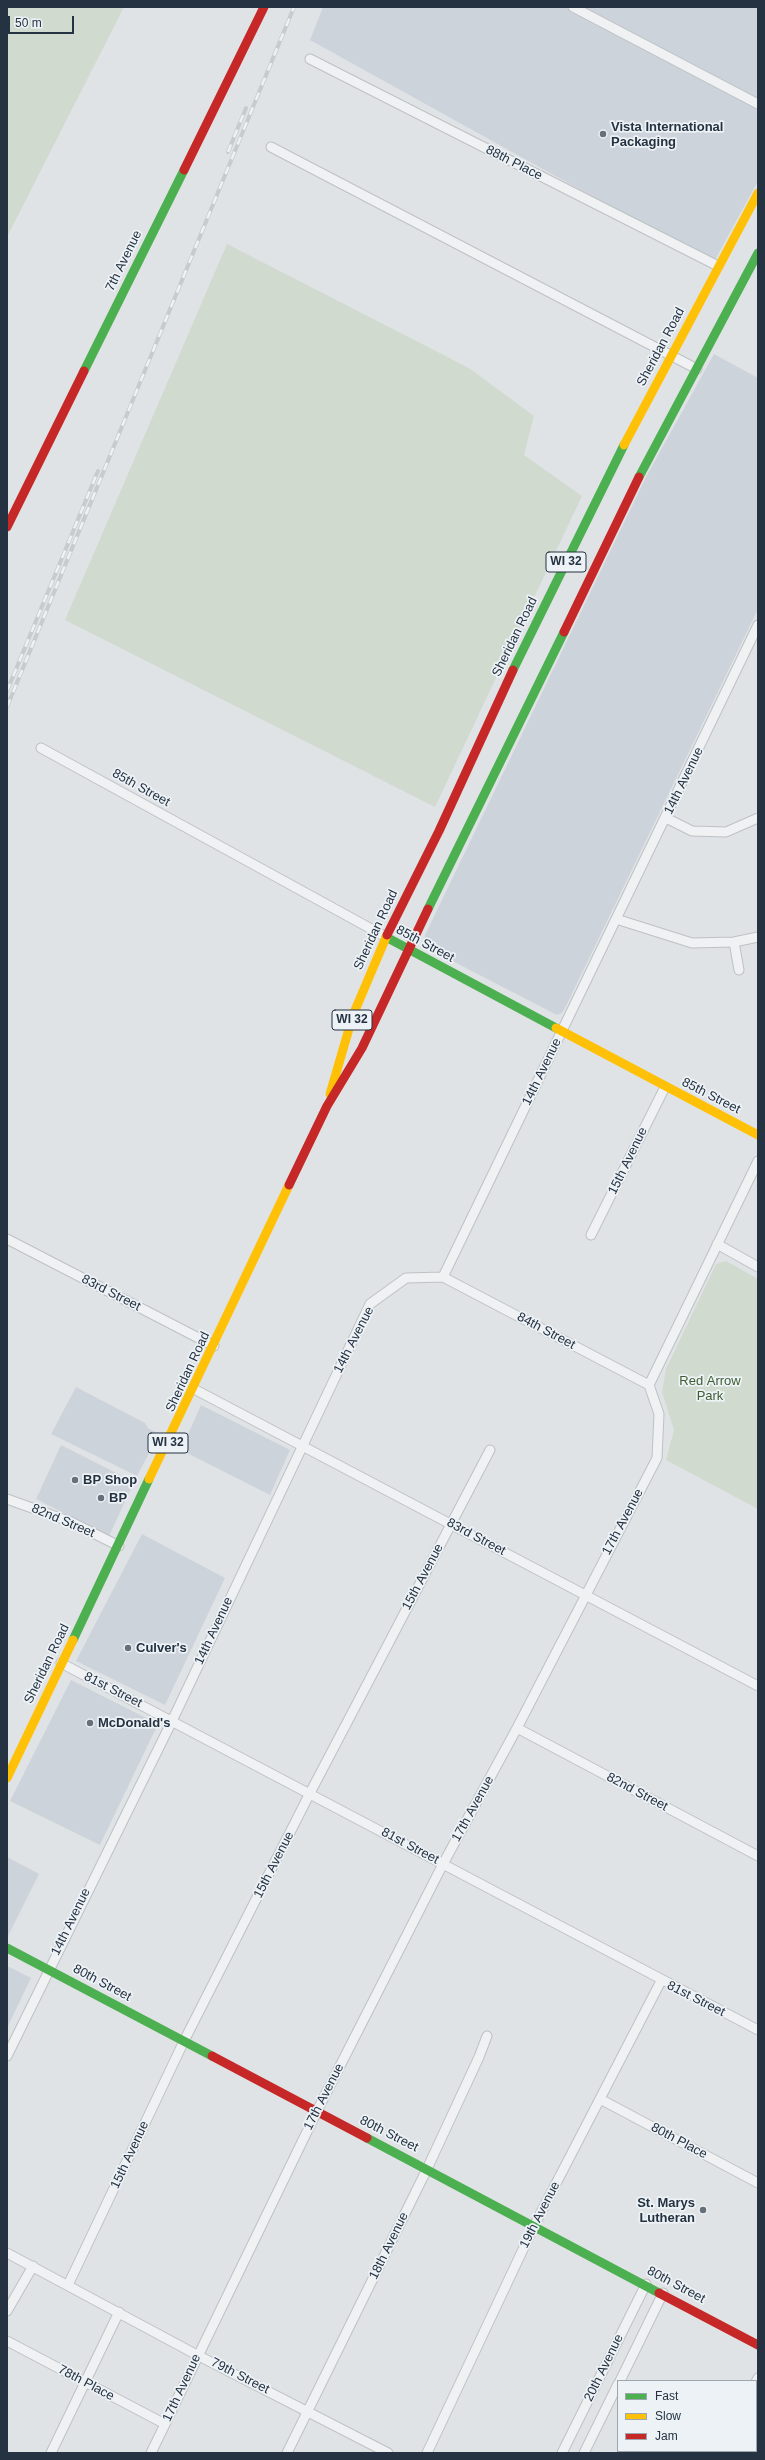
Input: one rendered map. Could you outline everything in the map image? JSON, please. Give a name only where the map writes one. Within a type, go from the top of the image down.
[{"type":"main road","name":"7th Avenue","points":[[7,527],[264,7]]},
{"type":"main road","name":"Sheridan Road","points":[[327,1106],[338,1059],[366,982],[386,937],[436,836],[538,617],[626,439],[758,193]]},
{"type":"main road","name":"Sheridan Road","points":[[7,1778],[194,1389],[327,1106],[362,1048],[408,949],[651,454],[758,253]]},
{"type":"main road","name":"85th Street","points":[[386,937],[665,1087],[758,1135]]},
{"type":"main road","name":"80th Street","points":[[7,1948],[758,2344]]},
{"type":"street","points":[[573,7],[758,104]]},
{"type":"street","name":"88th Place","points":[[310,59],[718,266]]},
{"type":"street","points":[[271,147],[697,369]]},
{"type":"street","name":"14th Avenue","points":[[7,2056],[48,1969],[172,1720],[370,1304],[406,1278],[443,1277],[758,625]]},
{"type":"street","name":"85th Street","points":[[41,748],[386,937]]},
{"type":"street","points":[[666,818],[692,831],[726,832],[758,818]]},
{"type":"street","points":[[616,919],[692,942],[734,942],[758,937]]},
{"type":"street","points":[[734,942],[739,970]]},
{"type":"street","name":"15th Avenue","points":[[591,1235],[665,1087]]},
{"type":"street","points":[[649,1386],[716,1244],[758,1161]]},
{"type":"street","name":"83rd Street","points":[[7,1239],[214,1346]]},
{"type":"street","points":[[716,1244],[758,1267]]},
{"type":"street","name":"84th Street","points":[[443,1277],[649,1386]]},
{"type":"street","name":"17th Avenue","points":[[151,2453],[197,2355],[317,2112],[443,1864],[517,1728],[584,1594],[657,1458],[659,1414],[649,1386]]},
{"type":"street","name":"83rd Street","points":[[194,1389],[758,1686]]},
{"type":"street","name":"15th Avenue","points":[[68,2285],[184,2041],[310,1793],[490,1450]]},
{"type":"street","name":"82nd Street","points":[[7,1499],[71,1522],[119,1546]]},
{"type":"street","name":"81st Street","points":[[61,1664],[172,1720],[661,1981],[758,2030]]},
{"type":"street","name":"82nd Street","points":[[517,1728],[758,1856]]},
{"type":"street","name":"19th Avenue","points":[[426,2453],[534,2226],[661,1981]]},
{"type":"street","name":"18th Avenue","points":[[287,2453],[427,2169],[479,2057],[487,2036]]},
{"type":"street","name":"80th Place","points":[[600,2099],[758,2182]]},
{"type":"street","name":"79th Street","points":[[7,2253],[197,2355],[388,2453]]},
{"type":"street","points":[[7,2311],[33,2266]]},
{"type":"street","name":"20th Avenue","points":[[562,2453],[646,2284]]},
{"type":"street","name":"20th Avenue","points":[[620,2380],[663,2293]]},
{"type":"street","points":[[51,2453],[119,2312]]},
{"type":"street","name":"78th Place","points":[[7,2341],[165,2424]]},
{"type":"street","name":"20th Avenue","points":[[584,2453],[617,2386]]},
{"type":"shaded area","points":[[323,7],[758,7],[758,181],[715,260],[660,234],[310,40]]},
{"type":"shaded area","points":[[714,354],[758,378],[758,609],[566,1006],[562,1013],[557,1015],[431,950],[425,945],[425,935],[646,477]]},
{"type":"shaded area","points":[[76,1387],[145,1423],[148,1428],[159,1434],[137,1476],[51,1434]]},
{"type":"shaded area","points":[[201,1405],[290,1450],[270,1495],[181,1450]]},
{"type":"shaded area","points":[[61,1445],[134,1482],[109,1536],[36,1499]]},
{"type":"shaded area","points":[[142,1534],[225,1578],[165,1705],[76,1661]]},
{"type":"shaded area","points":[[71,1680],[158,1724],[100,1845],[10,1801]]},
{"type":"shaded area","points":[[7,1857],[39,1874],[8,1936],[7,1935]]},
{"type":"shaded area","points":[[7,1966],[31,1978],[7,2028]]},
{"type":"green space","points":[[7,7],[124,7],[7,237]]},
{"type":"green space","points":[[227,244],[469,368],[534,416],[524,455],[582,496],[435,807],[65,620]]},
{"type":"green space","name":"Red Arrow Park","points":[[726,1261],[758,1279],[758,1509],[666,1460],[674,1430],[662,1392],[666,1369],[716,1264]]},
{"type":"railway","points":[[7,707],[294,7]]},
{"type":"railway","points":[[228,152],[246,108]]},
{"type":"railway","points":[[7,691],[98,471]]},
{"type":"traffic: fast","points":[[84,371],[184,170]]},
{"type":"traffic: fast","points":[[639,477],[758,253]]},
{"type":"traffic: fast","points":[[513,670],[624,445]]},
{"type":"traffic: fast","points":[[428,909],[564,632]]},
{"type":"traffic: fast","points":[[386,937],[556,1028]]},
{"type":"traffic: fast","points":[[73,1640],[149,1479]]},
{"type":"traffic: fast","points":[[7,1948],[212,2056]]},
{"type":"traffic: fast","points":[[367,2138],[659,2293]]},
{"type":"traffic: slow","points":[[624,445],[758,193]]},
{"type":"traffic: slow","points":[[330,1094],[353,1015],[387,935]]},
{"type":"traffic: slow","points":[[556,1028],[758,1135]]},
{"type":"traffic: slow","points":[[149,1479],[289,1185]]},
{"type":"traffic: slow","points":[[7,1778],[73,1640]]},
{"type":"traffic: jam","points":[[184,170],[264,7]]},
{"type":"traffic: jam","points":[[7,527],[84,371]]},
{"type":"traffic: jam","points":[[564,632],[639,477]]},
{"type":"traffic: jam","points":[[387,935],[439,831],[513,670]]},
{"type":"traffic: jam","points":[[289,1185],[327,1106],[362,1048],[428,909]]},
{"type":"traffic: jam","points":[[212,2056],[367,2138]]},
{"type":"traffic: jam","points":[[659,2293],[758,2345]]},
{"type":"place","name":"Vista International Packaging","points":[[603,134]]},
{"type":"place","name":"BP Shop","points":[[75,1480]]},
{"type":"place","name":"BP","points":[[101,1498]]},
{"type":"place","name":"Culver's","points":[[128,1648]]},
{"type":"place","name":"McDonald's","points":[[90,1723]]},
{"type":"place","name":"St. Marys Lutheran","points":[[703,2210]]}]
